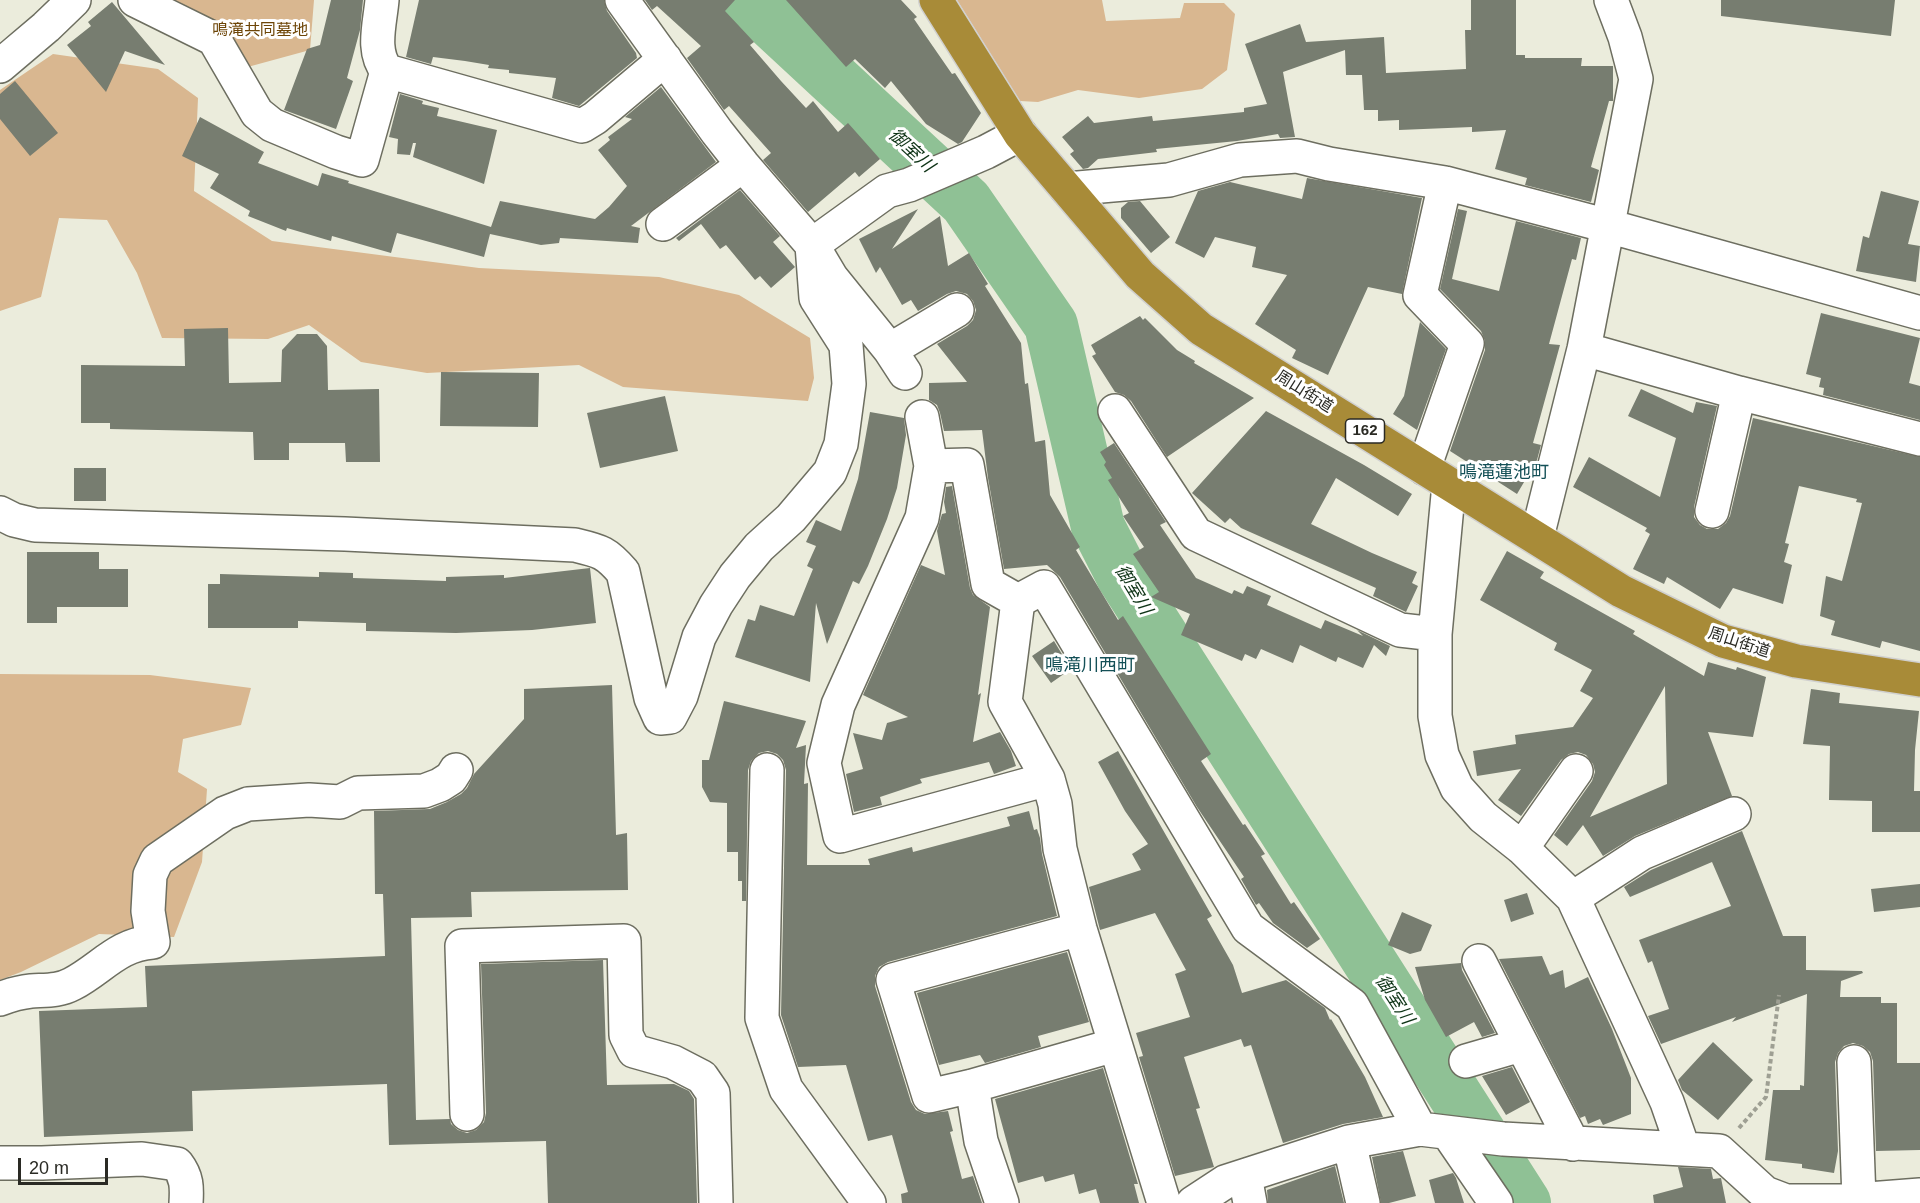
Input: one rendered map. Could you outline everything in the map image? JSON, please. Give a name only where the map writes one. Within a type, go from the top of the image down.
[{"type":"highway","name":"周山街道","points":[[942,4],[1020,134],[1140,275],[1201,329],[1621,591],[1723,641],[1796,661],[1920,680]]},
{"type":"street","points":[[0,66],[74,0]]},
{"type":"street","points":[[135,0],[214,39],[257,113],[272,125],[336,152],[362,160],[387,71]]},
{"type":"street","points":[[382,0],[377,48],[380,62],[387,71],[582,126],[595,118],[665,59]]},
{"type":"street","points":[[622,0],[743,165],[812,245],[831,277],[898,361],[957,310]]},
{"type":"street","points":[[1537,537],[1584,349],[1636,79],[1625,37],[1611,0]]},
{"type":"street","points":[[812,245],[887,191],[909,185],[986,152],[1020,134]]},
{"type":"street","points":[[1067,189],[1169,180],[1240,160],[1297,156],[1329,164],[1445,183],[1920,313]]},
{"type":"street","points":[[663,224],[743,165]]},
{"type":"street","points":[[1445,183],[1420,294],[1467,344],[1436,476],[1435,716],[1442,755],[1457,788],[1483,817],[1522,848],[1573,898],[1666,1101],[1683,1148]]},
{"type":"street","points":[[0,513],[14,520],[35,525],[345,534],[575,545],[597,550],[610,556],[623,572],[651,698],[660,718],[670,717],[681,696],[699,637],[716,605],[735,576],[759,548],[790,518],[831,472],[841,444],[849,384],[846,345],[816,298],[812,245]]},
{"type":"street","points":[[1584,349],[1739,393],[1920,439]]},
{"type":"street","points":[[1712,511],[1739,393]]},
{"type":"street","points":[[1115,411],[1196,534],[1400,630],[1435,634]]},
{"type":"street","points":[[922,417],[931,466],[922,518],[838,705],[824,763],[840,836],[1048,779]]},
{"type":"street","points":[[931,466],[967,465],[988,584],[1018,601]]},
{"type":"street","points":[[1018,601],[1044,587],[1248,928],[1352,1005],[1442,1132],[1496,1203]]},
{"type":"street","points":[[1018,601],[1005,702],[1048,779],[1055,804],[1060,849],[1080,929],[1164,1203]]},
{"type":"street","points":[[0,999],[30,991],[51,991],[71,985],[124,949],[153,942],[148,911],[150,875],[157,860],[225,813],[248,804],[309,800],[340,802],[358,794],[424,791],[451,778],[456,770]]},
{"type":"street","points":[[767,770],[762,1018],[786,1089],[869,1203]]},
{"type":"street","points":[[1522,848],[1576,771]]},
{"type":"street","points":[[1573,898],[1642,853],[1734,814]]},
{"type":"street","points":[[1080,929],[893,980],[929,1096],[1115,1045]]},
{"type":"street","points":[[467,1114],[462,946],[624,941],[626,1035],[634,1051],[673,1062],[702,1077],[713,1094],[716,1203]]},
{"type":"street","points":[[1479,961],[1573,1144]]},
{"type":"street","points":[[1466,1061],[1521,1045]]},
{"type":"street","points":[[1848,1201],[1854,1062]]},
{"type":"street","points":[[972,1086],[981,1141],[1002,1203]]},
{"type":"street","points":[[1193,1203],[1225,1182],[1247,1190],[1349,1142],[1442,1132],[1573,1144],[1719,1151],[1765,1193],[1786,1201],[1848,1201],[1920,1196]]},
{"type":"street","points":[[1349,1142],[1363,1203]]},
{"type":"street","points":[[0,1163],[142,1159],[177,1164],[185,1174],[186,1203]]},
{"type":"path","points":[[1719,1151],[1766,1097],[1779,995]]},
{"type":"green space","name":"鳴滝共同墓地","points":[[171,0],[314,0],[310,50],[244,68],[220,23]]},
{"type":"green space","points":[[957,0],[1102,0],[1106,21],[1180,18],[1184,3],[1224,3],[1235,14],[1227,70],[1202,89],[1139,98],[1078,90],[1038,102],[1020,101]]},
{"type":"green space","points":[[53,54],[158,69],[198,98],[194,191],[272,241],[479,268],[659,277],[739,295],[810,338],[814,378],[808,401],[623,387],[579,365],[427,373],[361,362],[309,325],[268,339],[162,338],[137,273],[107,220],[59,218],[41,297],[0,311],[0,90]]},
{"type":"green space","points":[[0,674],[150,675],[251,688],[241,725],[183,739],[178,772],[207,789],[202,862],[174,937],[99,934],[0,980]]},
{"type":"building","points":[[331,0],[363,0],[360,30],[347,78],[353,81],[336,129],[284,110],[307,49],[320,45]]},
{"type":"building","points":[[419,0],[604,0],[607,11],[636,53],[637,58],[579,106],[552,98],[556,78],[509,73],[509,70],[488,68],[489,65],[465,61],[433,57],[431,64],[406,57]]},
{"type":"building","points":[[645,0],[735,0],[725,11],[754,42],[750,45],[781,81],[806,108],[813,101],[838,132],[848,123],[880,159],[859,177],[855,172],[808,212],[763,160],[771,153],[729,106],[724,110],[687,58],[701,46],[657,6],[652,10]]},
{"type":"building","points":[[786,0],[901,0],[917,17],[914,19],[952,74],[955,73],[981,113],[962,142],[958,144],[926,124],[891,81],[885,88],[855,59],[846,67]]},
{"type":"building","points":[[1471,0],[1516,0],[1516,55],[1525,55],[1525,58],[1582,58],[1581,66],[1613,66],[1613,101],[1609,101],[1591,167],[1599,170],[1591,202],[1525,185],[1527,178],[1495,169],[1506,130],[1472,132],[1472,127],[1399,130],[1399,120],[1378,121],[1378,110],[1364,110],[1362,75],[1346,75],[1345,50],[1283,72],[1295,137],[1280,138],[1278,134],[1237,141],[1156,149],[1157,152],[1098,159],[1088,168],[1083,169],[1070,154],[1074,151],[1062,137],[1088,116],[1094,123],[1152,116],[1153,121],[1244,112],[1244,108],[1267,104],[1245,44],[1300,24],[1306,42],[1384,37],[1386,73],[1466,69],[1465,30],[1471,30]]},
{"type":"building","points":[[1721,0],[1895,0],[1891,36],[1721,16]]},
{"type":"building","points":[[112,2],[165,65],[125,51],[106,92],[67,45],[91,26],[88,22]]},
{"type":"building","points":[[15,81],[58,133],[30,156],[0,119],[0,94]]},
{"type":"building","points":[[661,87],[716,162],[631,226],[640,228],[638,243],[560,238],[559,243],[541,245],[490,234],[484,257],[397,233],[391,253],[332,236],[331,241],[287,228],[286,231],[248,216],[250,211],[210,188],[219,174],[182,156],[200,117],[264,152],[258,163],[318,186],[322,173],[491,227],[500,201],[595,219],[627,186],[598,150],[610,140],[608,137],[632,119],[625,117]]},
{"type":"building","points":[[400,94],[423,101],[422,104],[439,108],[437,116],[497,130],[484,184],[413,157],[416,143],[413,143],[410,155],[397,154],[398,139],[389,137]]},
{"type":"building","points":[[1307,178],[1422,198],[1402,294],[1368,287],[1328,375],[1292,358],[1296,350],[1255,324],[1287,275],[1252,267],[1256,247],[1215,237],[1204,258],[1175,243],[1198,191],[1230,182],[1302,199]]},
{"type":"building","points":[[740,190],[780,236],[773,242],[795,267],[771,288],[760,276],[755,280],[726,245],[720,249],[701,224],[679,241],[676,238]]},
{"type":"building","points":[[1881,191],[1919,201],[1908,244],[1920,246],[1916,282],[1856,271],[1863,236],[1869,238]]},
{"type":"building","points":[[1140,201],[1170,237],[1151,253],[1121,218],[1121,208],[1128,202]]},
{"type":"building","points":[[918,209],[892,249],[940,216],[948,266],[969,253],[988,284],[985,286],[1021,343],[1035,442],[1045,440],[1050,495],[1080,547],[1076,550],[1118,620],[1123,616],[1211,754],[1201,761],[1265,854],[1261,856],[1291,904],[1294,902],[1320,939],[1307,948],[1273,923],[1259,903],[1256,905],[1241,879],[1244,877],[1197,807],[1060,577],[1047,565],[1004,569],[982,430],[944,431],[937,405],[929,400],[929,383],[967,382],[937,344],[973,320],[976,310],[973,301],[967,294],[956,291],[918,311],[911,300],[902,305],[880,267],[876,273],[859,239]]},
{"type":"building","points":[[1458,209],[1467,211],[1452,279],[1499,291],[1516,221],[1581,238],[1576,260],[1572,259],[1549,344],[1560,345],[1533,443],[1541,445],[1537,460],[1517,494],[1450,451],[1485,350],[1485,341],[1481,331],[1440,289]]},
{"type":"building","points":[[1821,313],[1920,338],[1909,383],[1920,386],[1920,420],[1823,395],[1824,388],[1819,387],[1821,378],[1806,374]]},
{"type":"building","points":[[1140,316],[1143,320],[1145,318],[1177,350],[1195,361],[1194,363],[1254,398],[1167,457],[1131,401],[1115,392],[1092,356],[1096,354],[1091,345]]},
{"type":"building","points":[[1420,322],[1446,349],[1417,430],[1393,414],[1404,396]]},
{"type":"building","points":[[228,328],[229,383],[281,382],[282,350],[297,334],[317,334],[327,346],[328,390],[379,389],[380,462],[346,462],[345,443],[289,443],[289,460],[254,460],[253,432],[110,429],[110,423],[81,423],[81,365],[185,366],[184,329]]},
{"type":"building","points":[[441,372],[539,373],[538,427],[440,426]]},
{"type":"building","points":[[1641,389],[1693,413],[1696,402],[1717,406],[1694,507],[1694,517],[1700,525],[1707,529],[1718,529],[1726,523],[1730,516],[1753,418],[1920,457],[1920,651],[1882,641],[1880,648],[1831,635],[1835,621],[1820,616],[1826,576],[1842,581],[1862,503],[1856,502],[1857,499],[1799,486],[1785,543],[1789,544],[1784,562],[1792,565],[1783,604],[1733,588],[1720,609],[1667,577],[1664,584],[1633,569],[1650,534],[1645,531],[1647,528],[1573,487],[1589,457],[1660,497],[1676,438],[1628,416]]},
{"type":"building","points":[[665,396],[678,451],[600,468],[587,413]]},
{"type":"building","points":[[1266,411],[1412,494],[1398,516],[1336,478],[1311,524],[1417,572],[1412,583],[1418,586],[1406,612],[1373,596],[1376,588],[1241,528],[1230,518],[1225,523],[1192,493]]},
{"type":"building","points":[[870,412],[904,418],[906,435],[897,488],[868,566],[859,584],[853,581],[827,644],[816,603],[810,682],[735,657],[748,619],[755,621],[760,605],[794,616],[813,569],[807,566],[816,546],[806,542],[816,520],[841,531],[858,479]]},
{"type":"building","points":[[1114,443],[1166,522],[1160,525],[1196,578],[1232,594],[1234,590],[1243,594],[1247,586],[1271,596],[1267,605],[1321,629],[1325,620],[1363,636],[1357,630],[1390,646],[1386,656],[1374,645],[1363,668],[1338,657],[1336,662],[1300,645],[1293,663],[1261,649],[1256,659],[1245,654],[1242,661],[1181,635],[1190,614],[1151,597],[1159,592],[1133,554],[1144,547],[1123,516],[1129,513],[1108,480],[1112,478],[1104,465],[1106,462],[1100,452]]},
{"type":"building","points":[[74,468],[106,468],[106,501],[74,501]]},
{"type":"building","points":[[952,486],[970,588],[973,595],[990,607],[978,695],[981,693],[973,742],[1000,732],[1011,751],[1016,766],[994,774],[989,762],[920,779],[922,783],[880,797],[882,805],[854,812],[846,774],[863,769],[853,733],[882,740],[887,723],[908,717],[863,695],[921,565],[945,575],[937,531],[942,514],[946,513],[944,502],[946,487]]},
{"type":"building","points":[[1507,551],[1544,572],[1540,578],[1635,631],[1633,634],[1704,676],[1708,662],[1736,670],[1737,667],[1766,677],[1753,737],[1708,732],[1732,796],[1635,836],[1603,856],[1583,825],[1567,846],[1554,835],[1592,781],[1595,772],[1593,764],[1586,755],[1578,752],[1569,754],[1561,760],[1521,816],[1498,800],[1521,769],[1477,776],[1473,751],[1516,744],[1515,735],[1573,727],[1593,698],[1580,691],[1592,670],[1554,650],[1557,643],[1480,600]],"holes":[[[1665,686],[1667,784],[1590,817]]]},
{"type":"building","points":[[27,552],[99,552],[99,569],[128,569],[128,607],[57,607],[57,623],[27,623]]},
{"type":"building","points":[[590,568],[596,623],[532,630],[456,633],[366,631],[366,623],[298,621],[298,628],[208,628],[208,584],[220,584],[220,574],[319,577],[319,572],[353,573],[353,578],[446,581],[446,577],[504,575],[504,578]]},
{"type":"building","points":[[1054,641],[1071,669],[1051,683],[1032,656]]},
{"type":"building","points":[[612,685],[616,835],[627,833],[628,890],[471,892],[472,917],[411,918],[416,1120],[450,1119],[451,1124],[458,1130],[467,1133],[476,1130],[484,1122],[486,1113],[481,964],[603,960],[607,1085],[674,1084],[689,1091],[694,1099],[697,1203],[548,1203],[546,1141],[389,1145],[387,1084],[192,1091],[193,1131],[44,1137],[39,1011],[147,1007],[145,966],[385,956],[383,894],[375,894],[374,811],[430,809],[461,794],[474,774],[524,719],[524,689]]},
{"type":"building","points":[[1811,689],[1840,693],[1839,703],[1919,711],[1914,791],[1920,791],[1920,832],[1872,832],[1872,801],[1829,800],[1830,746],[1803,744]]},
{"type":"building","points":[[724,701],[806,721],[796,748],[806,745],[804,784],[808,783],[807,865],[870,865],[868,859],[912,847],[913,852],[1010,826],[1007,817],[1029,811],[1034,830],[1037,829],[1040,838],[1057,916],[888,962],[879,967],[875,976],[875,986],[911,1102],[916,1110],[925,1114],[948,1111],[953,1131],[950,1132],[962,1179],[973,1176],[982,1203],[902,1203],[901,1194],[908,1192],[892,1135],[868,1141],[846,1065],[798,1067],[781,1015],[786,770],[783,760],[777,754],[768,751],[759,753],[751,761],[748,770],[746,901],[742,901],[742,881],[738,881],[738,852],[727,852],[727,803],[710,802],[702,787],[702,760],[709,760]]},
{"type":"building","points":[[1118,751],[1212,916],[1207,919],[1233,965],[1242,993],[1286,980],[1325,1008],[1365,1077],[1383,1117],[1343,1124],[1283,1143],[1251,1045],[1244,1047],[1241,1039],[1184,1057],[1200,1108],[1196,1109],[1214,1167],[1175,1176],[1139,1057],[1143,1056],[1136,1033],[1190,1017],[1175,974],[1186,970],[1155,913],[1100,930],[1089,887],[1141,870],[1132,854],[1148,844],[1125,811],[1098,762]]},
{"type":"building","points":[[1742,831],[1783,936],[1806,936],[1806,970],[1862,971],[1863,973],[1841,981],[1840,997],[1881,997],[1881,1003],[1897,1003],[1897,1063],[1920,1063],[1920,1150],[1876,1151],[1873,1061],[1870,1052],[1863,1046],[1853,1043],[1844,1046],[1835,1062],[1838,1151],[1834,1173],[1802,1168],[1802,1164],[1765,1160],[1773,1090],[1800,1090],[1800,1085],[1804,1086],[1807,994],[1732,1022],[1736,1017],[1661,1044],[1648,1016],[1669,1009],[1652,961],[1648,963],[1639,940],[1731,906],[1712,862],[1630,897],[1624,887],[1651,870]]},
{"type":"building","points":[[1920,884],[1920,907],[1874,912],[1871,889]]},
{"type":"building","points":[[1527,893],[1534,914],[1511,922],[1504,900]]},
{"type":"building","points":[[1402,912],[1432,925],[1421,951],[1410,954],[1388,945]]},
{"type":"building","points":[[1067,952],[1089,1022],[1038,1036],[1041,1047],[985,1063],[980,1055],[939,1065],[917,993]]},
{"type":"building","points":[[1542,956],[1550,975],[1563,970],[1565,988],[1588,977],[1631,1078],[1631,1114],[1603,1125],[1600,1119],[1588,1124],[1585,1116],[1580,1118],[1499,959]]},
{"type":"building","points":[[1461,963],[1462,970],[1495,1033],[1482,1037],[1474,1022],[1446,1037],[1425,1000],[1415,967]]},
{"type":"building","points":[[1713,1042],[1753,1080],[1718,1120],[1682,1090],[1678,1080]]},
{"type":"building","points":[[1512,1067],[1530,1102],[1506,1115],[1482,1076]]},
{"type":"building","points":[[1103,1068],[1138,1184],[1134,1184],[1139,1203],[1100,1203],[1096,1189],[1079,1194],[1074,1174],[1045,1182],[1043,1176],[1018,1183],[995,1099]]},
{"type":"building","points":[[1403,1151],[1416,1196],[1381,1203],[1372,1157]]},
{"type":"building","points":[[1335,1166],[1344,1203],[1268,1203],[1267,1190]]},
{"type":"building","points":[[1678,1167],[1711,1169],[1713,1179],[1721,1178],[1726,1203],[1654,1203],[1653,1195],[1683,1187]]},
{"type":"building","points":[[1453,1173],[1464,1203],[1435,1203],[1429,1180]]},
{"type":"waterway","name":"御室川","points":[[748,0],[966,202],[1051,325],[1098,527],[1123,576],[1524,1203]]},
{"type":"district","name":"鳴滝蓮池町","points":[[1504,473]]},
{"type":"district","name":"鳴滝川西町","points":[[1090,666]]}]
